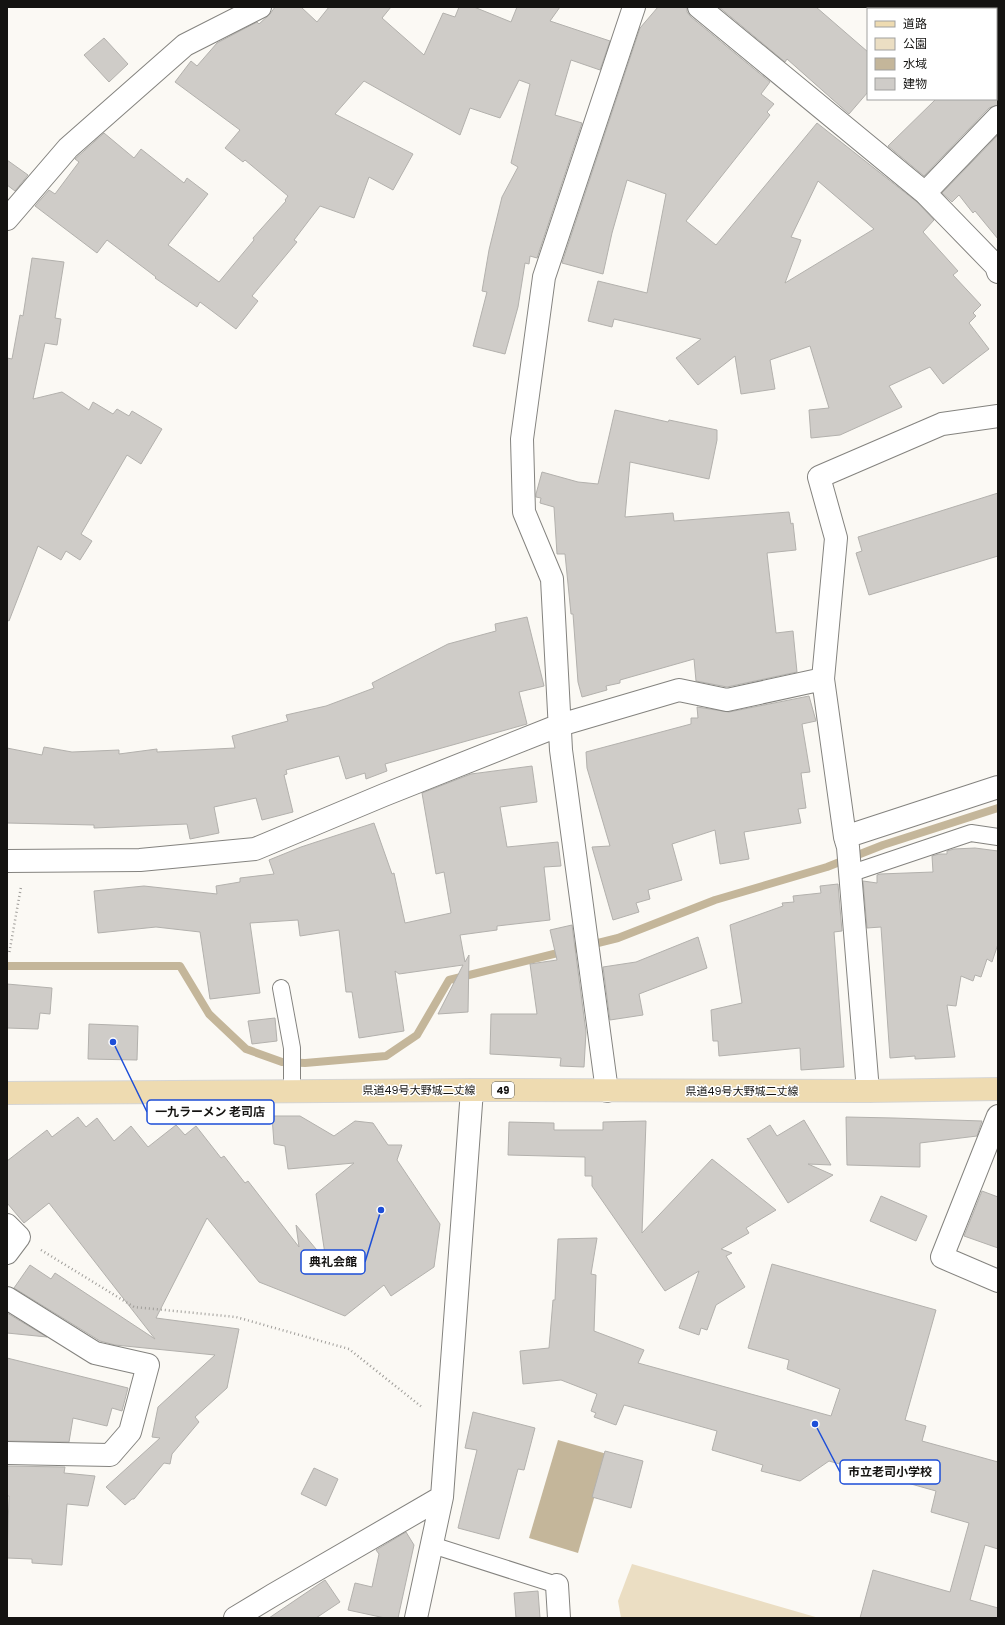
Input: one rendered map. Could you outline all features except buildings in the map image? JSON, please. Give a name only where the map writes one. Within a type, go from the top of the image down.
[{"type":"main road","name":"県道49号大野城二丈線","points":[[7,1093],[472,1090],[868,1091],[998,1089]]},
{"type":"street","points":[[7,219],[68,148],[185,45],[237,12],[260,7]]},
{"type":"street","points":[[607,1091],[561,750],[552,579],[524,512],[522,439],[544,277],[634,7]]},
{"type":"street","points":[[699,7],[925,194],[996,266],[998,272]]},
{"type":"street","points":[[925,194],[998,117]]},
{"type":"street","points":[[868,1091],[846,842],[823,679],[836,538],[819,477],[942,424],[998,416]]},
{"type":"street","points":[[16,861],[140,860],[255,849],[384,795],[560,725],[679,690],[727,700],[823,679]]},
{"type":"street","points":[[846,842],[998,787]]},
{"type":"street","points":[[416,1618],[442,1497],[472,1090]]},
{"type":"street","points":[[998,1116],[942,1257],[998,1281]]},
{"type":"street","points":[[7,1298],[95,1354],[148,1365],[130,1432],[110,1455],[7,1452]]},
{"type":"street","points":[[235,1618],[442,1497]]},
{"type":"street","points":[[557,1585],[559,1618]]},
{"type":"lane","points":[[849,874],[971,833],[998,837]]},
{"type":"lane","points":[[281,988],[292,1048],[292,1081]]},
{"type":"lane","points":[[432,1545],[557,1585]]},
{"type":"path","points":[[7,954],[9,954],[16,861]]},
{"type":"path","points":[[11,1238],[134,1307],[236,1317],[349,1349],[448,1426]]},
{"type":"green space","points":[[632,1564],[819,1618],[621,1618],[618,1601]]},
{"type":"water","points":[[558,1440],[607,1454],[578,1553],[529,1538]]},
{"type":"waterway","points":[[7,966],[180,966],[209,1014],[246,1049],[282,1062],[305,1063],[386,1056],[417,1035],[449,980],[618,938],[715,900],[827,867],[883,845],[998,808]]},
{"type":"place","name":"一九ラーメン 老司店","points":[[113,1042]]},
{"type":"place","name":"典礼会館","points":[[381,1210]]},
{"type":"place","name":"市立老司小学校","points":[[815,1424]]}]
